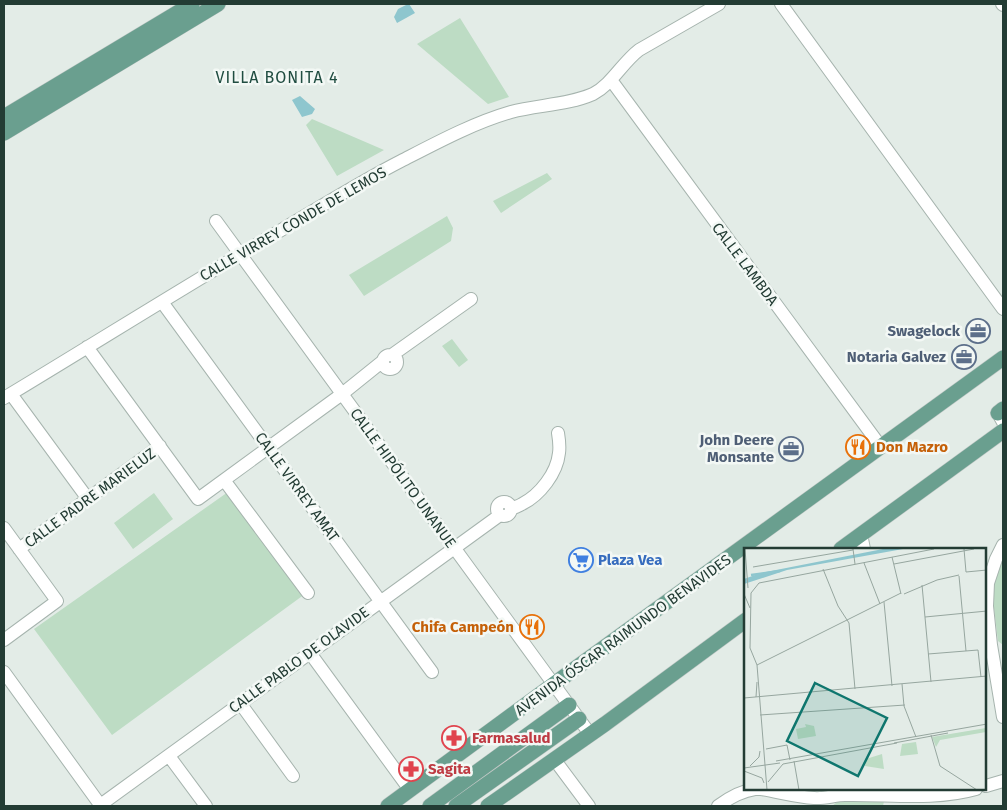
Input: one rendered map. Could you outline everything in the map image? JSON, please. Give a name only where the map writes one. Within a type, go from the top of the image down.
[{"type":"main road","points":[[4,117],[192,4]]},
{"type":"main road","points":[[4,133],[218,4]]},
{"type":"main road","name":"AVENIDA ÓSCAR RAIMUNDO BENAVIDES","points":[[388,806],[1003,358]]},
{"type":"main road","points":[[844,548],[862,542],[1003,432]]},
{"type":"main road","points":[[490,806],[744,621]]},
{"type":"main road","name":"AVENIDA ÓSCAR RAIMUNDO BENAVIDES","points":[[430,806],[569,705]]},
{"type":"main road","points":[[456,806],[578,719]]},
{"type":"street","points":[[611,80],[639,50],[719,4]]},
{"type":"street","points":[[781,4],[1003,309]]},
{"type":"street","name":"CALLE VIRREY CONDE DE LEMOS","points":[[7,396],[240,254],[391,166],[446,138],[502,115],[579,99],[600,90],[611,80]]},
{"type":"street","name":"CALLE LAMBDA","points":[[611,80],[881,447]]},
{"type":"street","name":"CALLE HIPÓLITO UNANUE","points":[[216,221],[590,734]]},
{"type":"street","points":[[87,347],[198,499],[470,299]]},
{"type":"street","name":"CALLE VIRREY AMAT","points":[[162,302],[432,672]]},
{"type":"street","points":[[7,396],[88,499]]},
{"type":"street","name":"CALLE PABLO DE OLAVIDE","points":[[100,806],[454,548],[505,512],[523,504],[532,497],[553,472],[559,453],[558,433]]},
{"type":"street","name":"CALLE PADRE MARIELUZ","points":[[19,549],[160,446]]},
{"type":"street","points":[[224,480],[308,593]]},
{"type":"street","points":[[4,528],[58,601],[4,640]]},
{"type":"street","points":[[1003,545],[988,584],[987,606],[991,645],[1001,687],[1003,717]]},
{"type":"street","points":[[991,645],[1003,654]]},
{"type":"street","points":[[310,653],[410,790]]},
{"type":"street","points":[[4,672],[100,806]]},
{"type":"street","points":[[240,703],[293,776]]},
{"type":"street","points":[[169,756],[206,806]]},
{"type":"street","points":[[554,759],[589,806]]},
{"type":"street","points":[[987,786],[1003,781]]},
{"type":"street","points":[[718,806],[747,790]]},
{"type":"street","points":[[767,790],[814,798],[822,802],[843,795],[933,796],[971,790]]},
{"type":"green space","points":[[460,18],[509,97],[488,104],[417,44]]},
{"type":"green space","points":[[312,119],[384,150],[337,176],[306,125]]},
{"type":"green space","points":[[547,173],[552,179],[501,213],[493,201]]},
{"type":"green space","points":[[447,216],[453,228],[451,241],[364,296],[349,275]]},
{"type":"green space","points":[[452,339],[468,360],[459,367],[442,346]]},
{"type":"green space","points":[[228,492],[305,594],[112,735],[34,629]]},
{"type":"green space","points":[[154,493],[173,519],[133,549],[114,523]]},
{"type":"green space","points":[[1003,558],[1003,645],[998,641],[993,600],[994,579]]},
{"type":"green space","points":[[884,801],[883,806],[832,806],[837,802]]},
{"type":"water","points":[[408,4],[415,13],[397,23],[394,17],[398,9]]},
{"type":"water","points":[[300,96],[315,109],[312,114],[302,117],[292,100]]},
{"type":"place","name":"Swagelock","points":[[978,331]]},
{"type":"place","name":"Notaria Galvez","points":[[964,357]]},
{"type":"place","name":"Don Mazro","points":[[858,447]]},
{"type":"place","name":"John Deere Monsante","points":[[791,449]]},
{"type":"place","name":"Plaza Vea","points":[[581,560]]},
{"type":"place","name":"Chifa Campeón","points":[[532,627]]},
{"type":"place","name":"Farmasalud","points":[[454,738]]},
{"type":"place","name":"Sagita","points":[[411,769]]},
{"type":"district","name":"VILLA BONITA 4","points":[[277,77]]}]
